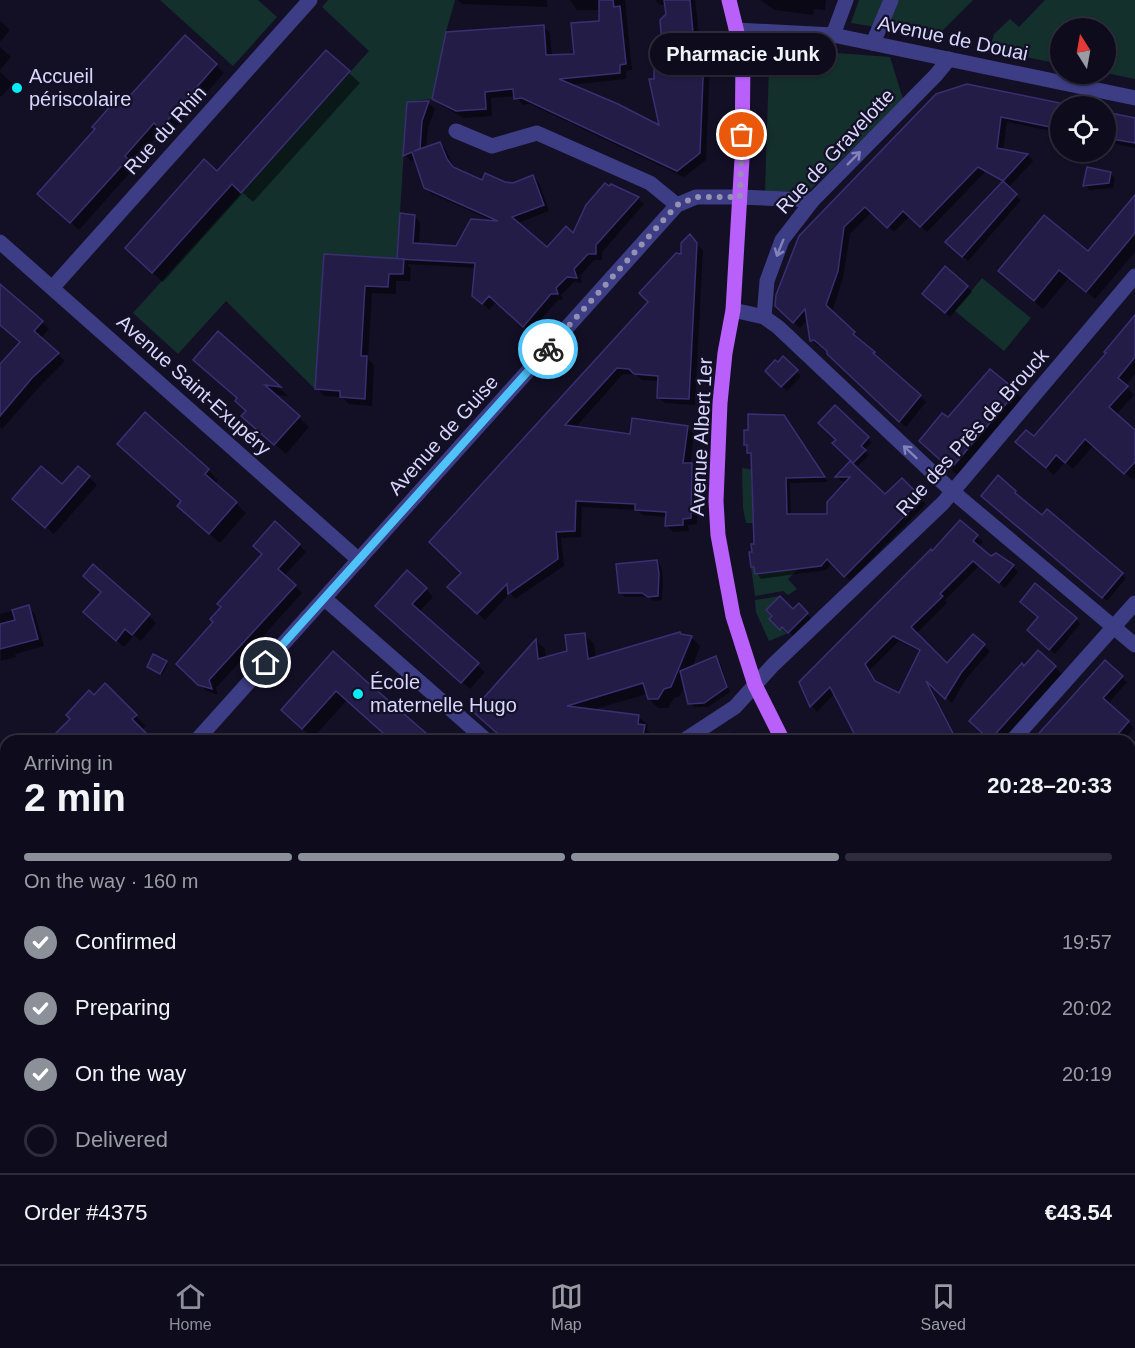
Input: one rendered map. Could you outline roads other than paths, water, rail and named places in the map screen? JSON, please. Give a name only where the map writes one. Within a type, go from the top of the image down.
[{"type":"main road","name":"Avenue Albert 1er","points":[[729,0],[743,57],[740,197],[733,310],[723,367],[720,403],[716,501],[718,536],[733,616],[755,685],[780,735]]},
{"type":"street","name":"Rue du Rhin","points":[[53,287],[310,0]]},
{"type":"street","points":[[833,35],[846,0]]},
{"type":"street","points":[[873,43],[891,0]]},
{"type":"street","name":"Avenue de Douai","points":[[736,30],[833,35],[1135,98]]},
{"type":"street","name":"Rue de Gravelotte","points":[[764,317],[767,280],[782,240],[813,200],[949,59]]},
{"type":"street","points":[[456,131],[492,146],[537,133],[650,183],[677,205],[696,197],[813,200]]},
{"type":"street","name":"Avenue de Guise","points":[[201,735],[677,205]]},
{"type":"street","name":"Avenue Saint-Exupéry","points":[[0,242],[359,560]]},
{"type":"street","name":"Rue des Près de Brouck","points":[[692,735],[735,707],[773,665],[953,492],[1135,276]]},
{"type":"street","points":[[733,310],[764,317],[778,327],[953,492],[1135,645]]},
{"type":"street","points":[[324,599],[480,735]]},
{"type":"street","points":[[1017,735],[1135,603]]},
{"type":"place","name":"Accueil périscolaire","points":[[17,88]]},
{"type":"place","name":"Pharmacie Junk","points":[[742,135]]},
{"type":"place","name":"École maternelle Hugo","points":[[358,694]]}]
